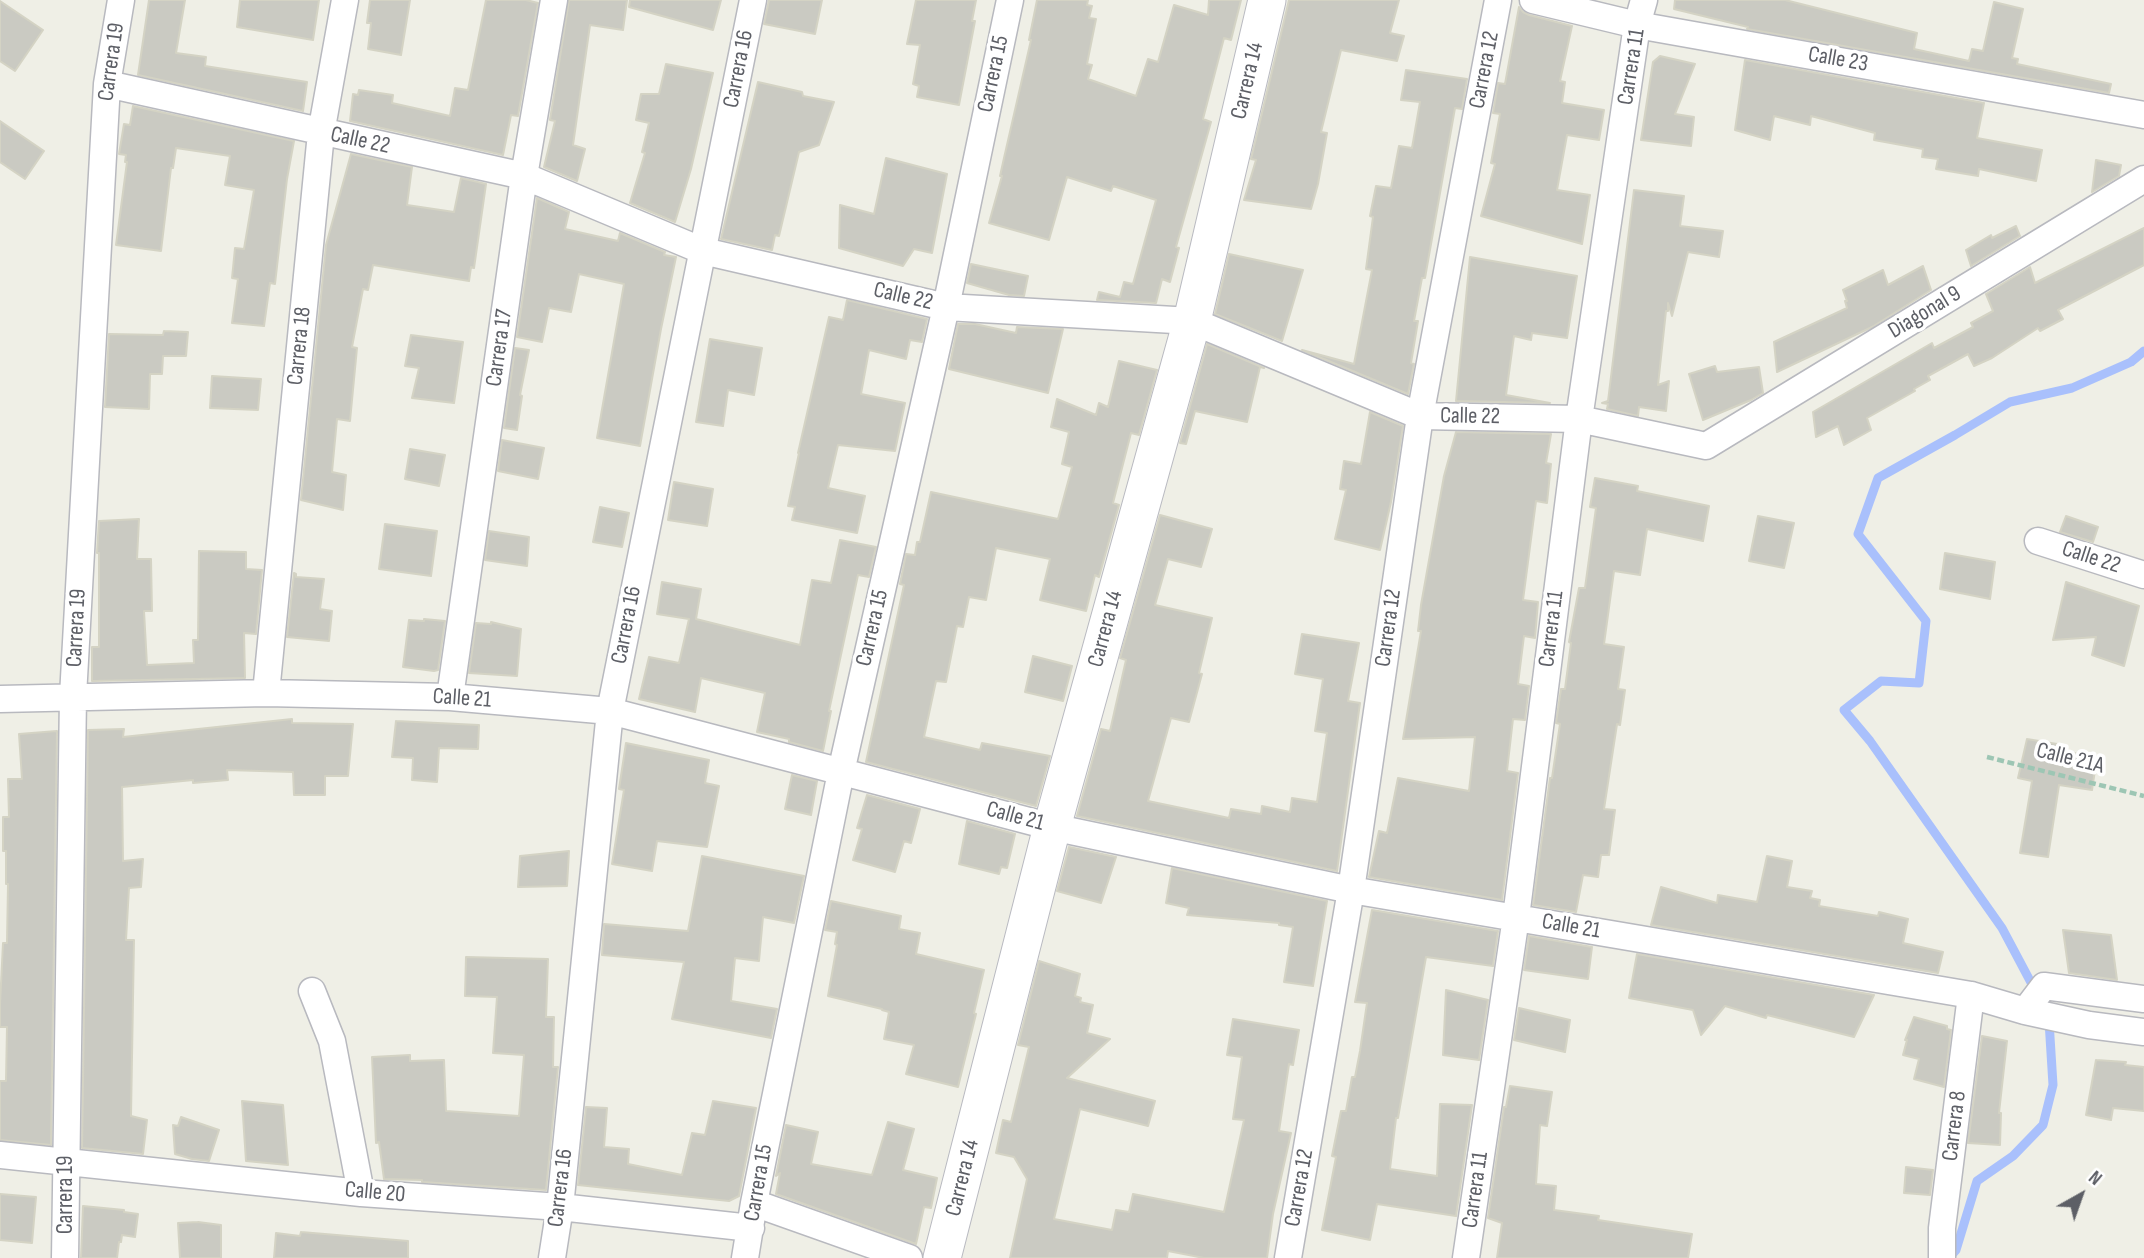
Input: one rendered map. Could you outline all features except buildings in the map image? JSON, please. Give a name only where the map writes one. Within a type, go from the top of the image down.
[{"type":"street","name":"Carrera 19","points":[[65,1258],[73,696],[107,84],[121,0]]},
{"type":"street","name":"Carrera 18","points":[[266,693],[321,133],[345,0]]},
{"type":"street","name":"Carrera 17","points":[[450,697],[524,176],[554,0]]},
{"type":"street","name":"Carrera 16","points":[[552,1258],[560,1207],[610,711],[753,0]]},
{"type":"street","name":"Carrera 15","points":[[745,1258],[841,772],[946,307],[1010,0]]},
{"type":"street","name":"Carrera 14","points":[[942,1258],[1052,827],[1192,321],[1267,0]]},
{"type":"street","name":"Carrera 12","points":[[1288,1258],[1351,890],[1420,416],[1498,0]]},
{"type":"street","name":"Calle 23","points":[[1533,0],[1641,13],[2144,114]]},
{"type":"street","name":"Carrera 11","points":[[1466,1258],[1516,917],[1579,419],[1641,13]]},
{"type":"street","name":"Calle 22","points":[[107,84],[524,176],[703,251],[946,307],[1192,321],[1420,416],[1579,419],[1706,446]]},
{"type":"street","name":"Diagonal 9","points":[[1706,446],[2144,179]]},
{"type":"street","name":"Calle 22","points":[[2038,541],[2144,575]]},
{"type":"street","name":"Calle 21","points":[[0,699],[266,693],[450,697],[610,711],[1052,827],[1351,890],[1971,995],[2025,1012],[2089,1025],[2144,1032]]},
{"type":"street","points":[[2025,1012],[2044,986],[2144,999]]},
{"type":"street","points":[[312,990],[332,1041],[361,1193]]},
{"type":"street","name":"Carrera 8","points":[[1942,1258],[1942,1228],[1971,995]]},
{"type":"street","name":"Calle 20","points":[[0,1155],[361,1193],[560,1207],[752,1215],[909,1258]]},
{"type":"path","name":"Calle 21A","points":[[1987,757],[2144,796]]},
{"type":"waterway","points":[[2036,992],[2002,928],[1870,741],[1844,710],[1881,681],[1919,683],[1926,621],[1858,534],[1878,478],[2010,402],[2072,388],[2131,362],[2144,351]]},
{"type":"waterway","points":[[1949,1258],[1956,1250],[1977,1181],[2013,1156],[2043,1125],[2053,1085],[2049,1021]]}]
